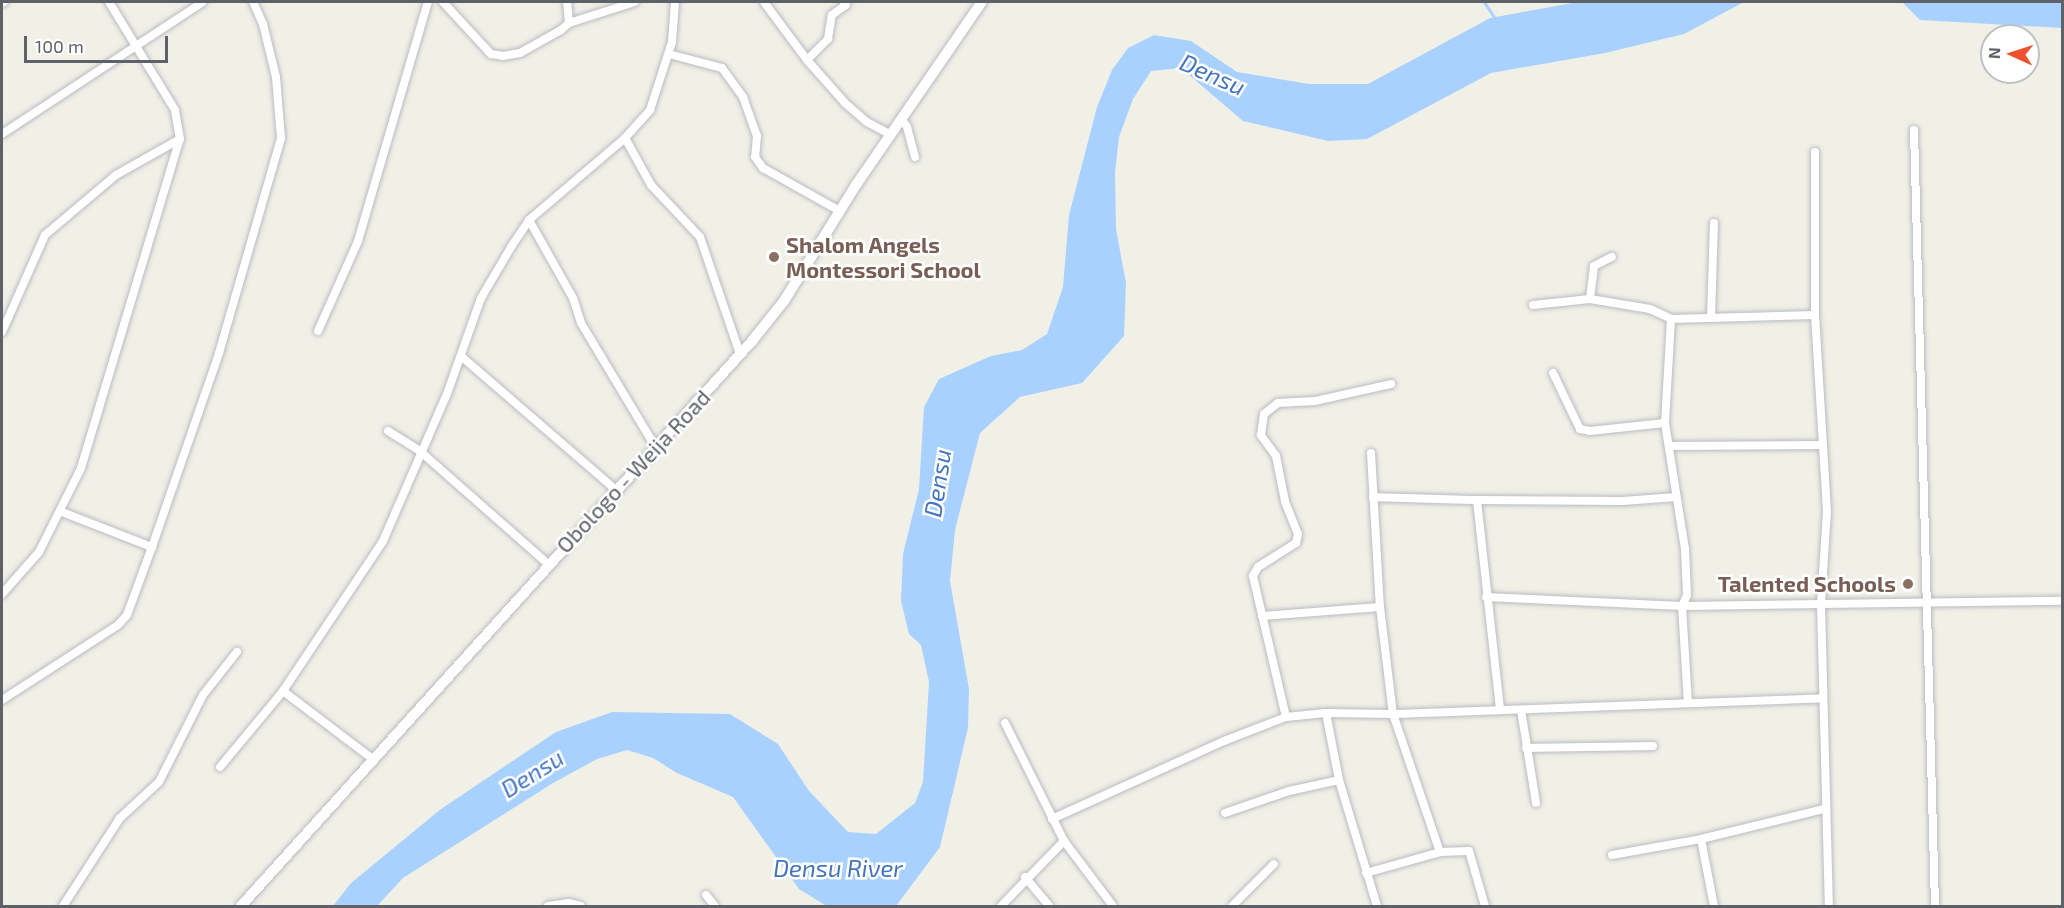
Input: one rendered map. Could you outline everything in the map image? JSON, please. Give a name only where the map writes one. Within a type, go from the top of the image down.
[{"type":"street","points":[[2,594],[39,552],[62,512],[81,468],[180,139],[175,110],[138,46],[108,2]]},
{"type":"street","points":[[2,134],[203,2]]},
{"type":"street","points":[[318,331],[358,241],[428,2]]},
{"type":"street","points":[[443,2],[491,54],[503,56],[520,53],[569,23],[635,2]]},
{"type":"street","points":[[567,2],[569,23]]},
{"type":"street","points":[[220,767],[283,691],[383,541],[462,357],[481,298],[529,220],[625,138],[650,110],[669,54],[677,14],[675,2]]},
{"type":"street","points":[[764,2],[807,60],[854,112],[890,134]]},
{"type":"street","points":[[807,60],[828,39],[832,15],[846,5],[844,2]]},
{"type":"street","name":"Obologo - Weija Road","points":[[241,906],[548,564],[656,448],[784,301],[890,134],[982,2]]},
{"type":"street","points":[[2,700],[118,625],[127,615],[152,547],[219,353],[280,138],[276,77],[257,3]]},
{"type":"street","points":[[669,54],[722,68],[743,97],[757,136],[755,157],[763,168],[840,211]]},
{"type":"street","points":[[901,118],[907,127],[915,157]]},
{"type":"street","points":[[1914,130],[1935,906]]},
{"type":"street","points":[[625,138],[651,185],[700,237],[740,354]]},
{"type":"street","points":[[2,332],[45,235],[116,175],[180,139]]},
{"type":"street","points":[[1815,152],[1815,315],[1821,445],[1827,511],[1821,605],[1824,809],[1829,906]]},
{"type":"street","points":[[529,220],[573,298],[581,323],[656,448]]},
{"type":"street","points":[[1711,316],[1714,223]]},
{"type":"street","points":[[1590,300],[1594,266],[1612,256]]},
{"type":"street","points":[[1533,305],[1590,300],[1650,309],[1671,319],[1711,316],[1815,315]]},
{"type":"street","points":[[1671,319],[1665,423],[1671,446],[1686,576],[1682,606],[1688,703]]},
{"type":"street","points":[[462,357],[616,491]]},
{"type":"street","points":[[1553,373],[1580,429],[1590,431],[1665,423]]},
{"type":"street","points":[[1286,717],[1253,576],[1258,567],[1296,543],[1298,534],[1285,501],[1276,456],[1261,435],[1264,414],[1278,403],[1315,401],[1391,384]]},
{"type":"street","points":[[388,431],[421,453],[548,564]]},
{"type":"street","points":[[1671,446],[1821,445]]},
{"type":"street","points":[[1371,453],[1380,607],[1393,714],[1440,852]]},
{"type":"street","points":[[1373,497],[1623,501],[1676,497]]},
{"type":"street","points":[[1477,500],[1500,709]]},
{"type":"street","points":[[62,512],[152,547]]},
{"type":"street","points":[[1486,597],[1682,606],[1927,604],[2062,600]]},
{"type":"street","points":[[1262,616],[1380,607]]},
{"type":"street","points":[[63,906],[120,818],[159,782],[203,694],[237,652]]},
{"type":"street","points":[[283,691],[374,760]]},
{"type":"street","points":[[1052,819],[1224,741],[1286,717],[1326,713],[1393,714],[1822,698]]},
{"type":"street","points":[[1521,710],[1536,803]]},
{"type":"street","points":[[1326,713],[1339,780],[1377,906]]},
{"type":"street","points":[[1005,723],[1064,841],[1113,906]]},
{"type":"street","points":[[1526,748],[1621,744],[1653,746]]},
{"type":"street","points":[[1225,813],[1289,791],[1339,780]]},
{"type":"street","points":[[1612,855],[1701,839],[1824,809]]},
{"type":"street","points":[[1701,839],[1714,906]]},
{"type":"street","points":[[1001,906],[1025,877],[1064,841]]},
{"type":"street","points":[[1366,873],[1440,852],[1469,851],[1485,906]]},
{"type":"street","points":[[1233,906],[1274,864]]},
{"type":"street","points":[[1025,877],[1049,906]]},
{"type":"street","points":[[706,895],[715,906]]},
{"type":"street","points":[[548,906],[568,903],[581,906]]},
{"type":"water","name":"Densu River","points":[[1578,2],[1744,2],[1684,34],[1605,53],[1491,73],[1367,139],[1328,141],[1243,121],[1181,68],[1151,71],[1133,99],[1119,137],[1115,172],[1116,229],[1126,283],[1124,336],[1082,383],[1020,397],[980,433],[955,530],[950,581],[969,689],[968,728],[940,847],[896,906],[825,905],[799,889],[733,797],[677,773],[653,758],[627,750],[597,759],[553,783],[403,878],[377,906],[333,906],[351,883],[441,809],[556,732],[612,712],[730,714],[778,744],[809,791],[848,832],[876,834],[915,803],[923,782],[929,682],[921,645],[909,634],[901,601],[903,554],[919,489],[924,407],[939,379],[991,356],[1022,350],[1047,334],[1063,287],[1069,215],[1097,107],[1112,70],[1128,48],[1154,35],[1191,41],[1237,72],[1309,84],[1368,84],[1490,18]]},
{"type":"water","points":[[1902,2],[2062,2],[2062,28],[2040,27],[2040,24],[1920,20]]},
{"type":"waterway","points":[[1484,2],[1496,20]]},
{"type":"place","name":"Shalom Angels Montessori School","points":[[774,257]]},
{"type":"place","name":"Talented Schools","points":[[1908,584]]},
{"type":"water label","name":"Densu","points":[[1213,74]]},
{"type":"water label","name":"Densu","points":[[937,483]]},
{"type":"water label","name":"Densu","points":[[532,773]]}]
